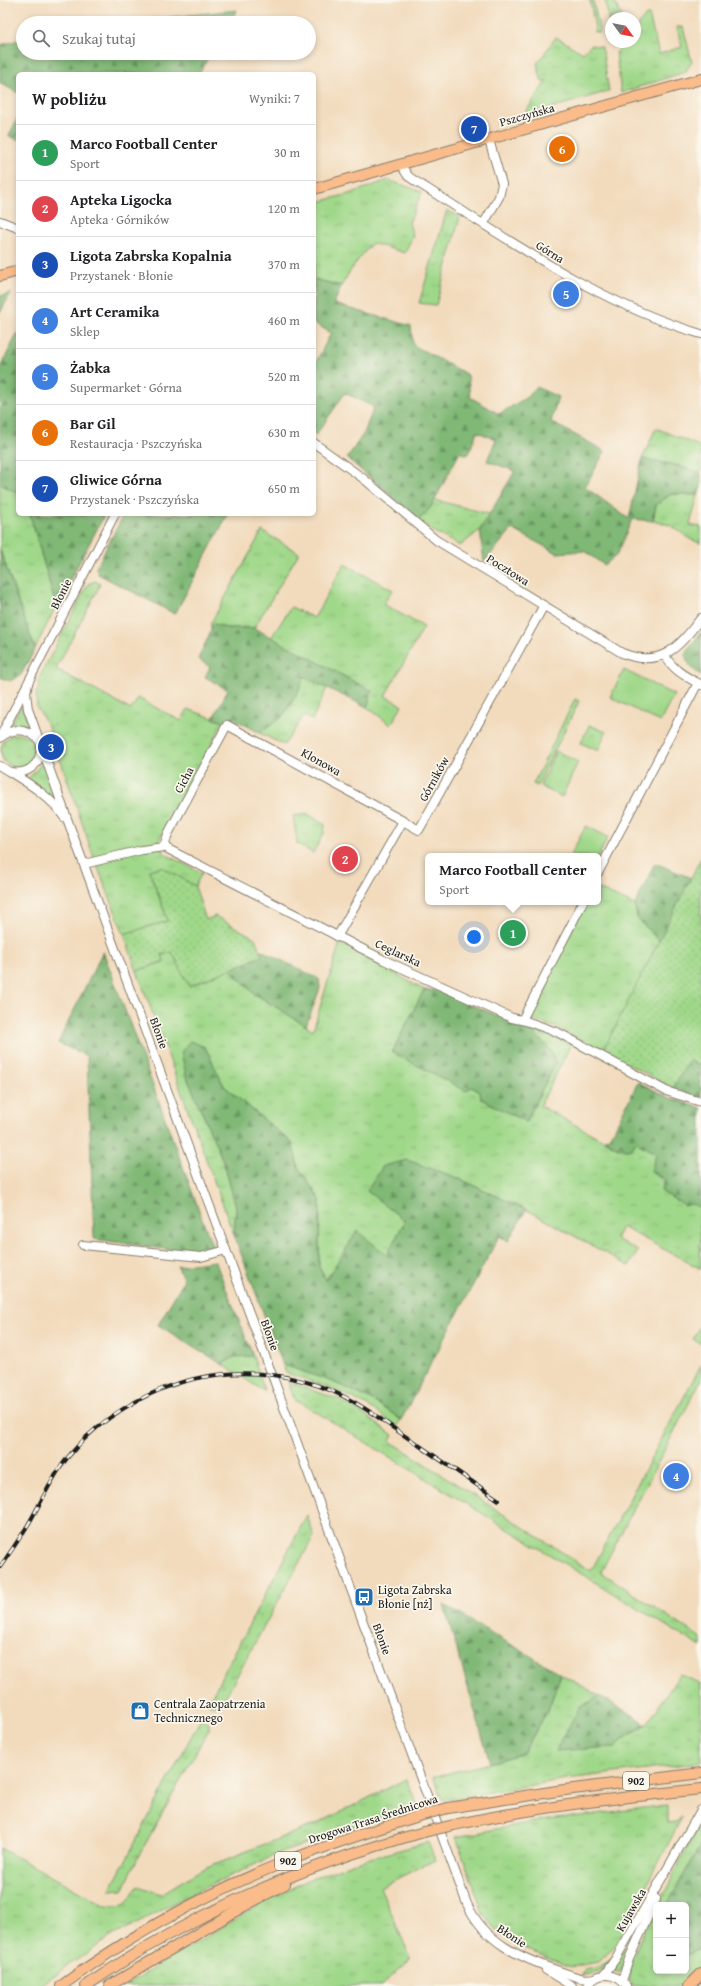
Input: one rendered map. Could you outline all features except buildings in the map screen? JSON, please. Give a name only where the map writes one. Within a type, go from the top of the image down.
[{"type":"main road","name":"Pszczyńska","points":[[316,188],[701,79]]},
{"type":"main road","points":[[0,276],[16,272]]},
{"type":"main road","name":"Drogowa Trasa Średnicowa","points":[[61,1986],[114,1949],[164,1920],[218,1892],[275,1866],[337,1842],[448,1808],[572,1789],[700,1774]]},
{"type":"main road","name":"902","points":[[86,1986],[140,1952],[205,1915],[280,1880],[330,1861],[424,1832],[507,1814],[557,1806],[699,1789]]},
{"type":"main road","points":[[109,1986],[244,1906],[330,1861]]},
{"type":"main road","points":[[689,1986],[701,1974]]},
{"type":"street","points":[[484,224],[499,197],[502,184],[489,140]]},
{"type":"street","name":"Górna","points":[[401,165],[408,176],[415,181],[572,280],[610,299],[652,317],[701,334]]},
{"type":"street","points":[[0,221],[16,227]]},
{"type":"street","name":"Pocztowa","points":[[316,444],[364,480],[436,540],[543,607],[610,647],[630,657],[646,659],[665,655]]},
{"type":"street","name":"Błonie","points":[[0,737],[114,516]]},
{"type":"street","name":"Górników","points":[[403,821],[419,830],[543,607]]},
{"type":"street","points":[[601,867],[699,684],[676,669],[665,655],[673,651],[684,640],[701,618]]},
{"type":"street","name":"Błonie","points":[[28,684],[26,703],[69,824],[467,1904],[477,1922],[494,1940],[505,1948],[535,1963],[572,1986]]},
{"type":"street","name":"Klonowa","points":[[227,724],[403,821]]},
{"type":"street","name":"Cicha","points":[[164,847],[168,834],[227,724]]},
{"type":"street","points":[[0,737],[6,733],[19,730],[31,733],[40,742],[40,757],[34,767],[23,773],[9,772]]},
{"type":"street","name":"Błonie","points":[[0,766],[45,795],[59,810],[69,824]]},
{"type":"street","points":[[337,937],[403,821]]},
{"type":"street","points":[[84,864],[142,850],[164,847]]},
{"type":"street","name":"Ceglarska","points":[[164,847],[337,937],[512,1018],[522,1020],[572,1039],[666,1091],[701,1102]]},
{"type":"street","points":[[522,1020],[581,905]]},
{"type":"street","points":[[83,1245],[201,1257],[226,1250]]},
{"type":"street","name":"Kujawska","points":[[604,1975],[616,1958],[676,1856],[701,1810]]},
{"type":"street","name":"Kujawska","points":[[624,1984],[632,1952],[676,1856]]},
{"type":"street","name":"Błonie","points":[[535,1963],[583,1979],[595,1978]]},
{"type":"street","points":[[588,1986],[595,1978],[604,1975],[614,1976],[624,1984]]},
{"type":"green space","points":[[590,0],[593,0],[600,33],[593,31],[595,29]]},
{"type":"green space","points":[[605,0],[613,0],[620,12],[607,12]]},
{"type":"green space","points":[[237,10],[233,16],[180,16]]},
{"type":"green space","points":[[646,15],[649,15],[659,54],[682,47],[677,27],[683,27],[692,62],[685,72],[621,93],[616,53],[620,48],[641,48],[641,21]]},
{"type":"green space","points":[[556,37],[583,53],[591,45],[602,47],[609,91],[528,115],[525,113],[547,80],[542,82],[537,64]]},
{"type":"green space","points":[[16,41],[16,60],[207,60],[200,72],[16,72],[16,92],[0,83],[0,45]]},
{"type":"green space","points":[[16,121],[16,139],[9,136]]},
{"type":"green space","points":[[388,180],[422,192],[409,223],[413,235],[405,253],[372,243],[354,265],[341,286],[316,280],[316,202],[349,194]]},
{"type":"green space","points":[[447,210],[460,217],[436,305],[419,303]]},
{"type":"green space","points":[[316,280],[341,286],[334,304],[411,326],[413,345],[468,375],[470,397],[499,414],[527,397],[536,387],[558,397],[551,422],[605,451],[585,487],[629,519],[642,459],[671,464],[701,473],[701,487],[698,495],[671,494],[656,505],[653,521],[632,519],[617,555],[604,565],[584,551],[557,553],[512,529],[484,562],[480,530],[515,471],[487,461],[496,439],[477,432],[468,455],[460,452],[431,507],[419,520],[347,458],[364,433],[374,407],[345,393],[316,435],[316,362],[331,333],[316,324]]},
{"type":"green space","points":[[11,293],[0,313],[0,296]]},
{"type":"green space","points":[[16,336],[16,492],[0,484],[0,368]]},
{"type":"green space","points":[[656,428],[701,447],[701,473],[671,464],[642,459]]},
{"type":"green space","points":[[0,484],[16,492],[16,516],[31,516],[56,606],[35,649],[0,550]]},
{"type":"green space","points":[[671,494],[698,495],[690,525],[701,527],[701,543],[692,540],[670,525],[653,521],[656,505]]},
{"type":"green space","points":[[435,500],[489,514],[480,530],[460,546],[434,532],[419,520]]},
{"type":"green space","points":[[31,516],[104,516],[56,606]]},
{"type":"green space","points":[[123,516],[227,516],[175,614],[98,574],[96,568]]},
{"type":"green space","points":[[262,531],[299,553],[254,628],[226,628],[211,623]]},
{"type":"green space","points":[[0,550],[35,649],[21,675],[10,681],[0,677]]},
{"type":"green space","points":[[344,564],[393,590],[383,604],[424,627],[385,696],[402,705],[391,725],[367,707],[372,691],[271,638],[291,607],[314,618]]},
{"type":"green space","points":[[95,581],[100,584],[97,591],[56,669],[131,710],[138,698],[181,721],[188,709],[223,722],[187,792],[158,842],[165,854],[202,873],[195,886],[162,867],[149,870],[168,921],[124,934],[93,855],[49,728],[37,708],[36,693],[40,685],[38,680],[88,584]]},
{"type":"green space","points":[[211,623],[226,628],[254,628],[372,691],[367,707],[304,677],[296,696],[282,717],[260,733],[231,717],[223,722],[213,718],[228,690],[205,677],[210,667],[198,659],[211,631]]},
{"type":"green space","points":[[701,632],[701,675],[691,666],[685,654]]},
{"type":"green space","points":[[624,670],[674,695],[660,722],[610,697]]},
{"type":"green space","points":[[304,677],[327,688],[312,720],[304,716],[284,745],[260,733],[282,717],[296,696]]},
{"type":"green space","points":[[575,699],[579,701],[537,786],[533,784]]},
{"type":"green space","points":[[21,705],[29,725],[12,726],[11,724]]},
{"type":"green space","points":[[589,725],[606,732],[598,751],[581,743]]},
{"type":"green space","points":[[18,734],[30,739],[35,751],[30,763],[18,768],[6,763],[1,751],[6,739]]},
{"type":"green space","points":[[556,751],[578,762],[562,797],[540,786]]},
{"type":"green space","points":[[43,762],[57,799],[28,779]]},
{"type":"green space","points":[[308,814],[325,825],[324,833],[313,853],[297,844],[293,816]]},
{"type":"green space","points":[[586,826],[608,837],[600,853],[572,853]]},
{"type":"green space","points":[[701,858],[701,1065],[689,1060],[673,1088],[603,1051]]},
{"type":"green space","points":[[655,863],[691,878],[659,941],[637,918],[635,905]]},
{"type":"green space","points":[[162,867],[195,886],[206,920],[215,916],[255,938],[262,956],[189,986],[172,952],[162,955],[164,961],[137,971],[124,934],[168,921],[149,870]]},
{"type":"green space","points":[[601,890],[635,905],[637,918],[659,941],[603,1051],[562,1030],[527,1018],[584,905],[601,905]]},
{"type":"green space","points":[[340,942],[424,990],[392,1052],[472,1087],[526,1122],[556,1062],[550,1049],[530,1029],[571,1044],[540,1106],[620,1149],[636,1142],[656,1154],[651,1172],[687,1200],[700,1207],[701,1269],[622,1227],[616,1239],[638,1251],[629,1266],[529,1211],[458,1178],[405,1221],[387,1255],[326,1280],[319,1267],[320,1200],[298,1167],[292,1143],[224,1086],[205,1047],[186,1075],[224,1163],[236,1207],[234,1235],[137,971],[164,962],[162,955],[172,952],[189,986],[230,969],[252,992],[313,1030]]},
{"type":"green space","points":[[259,949],[319,979],[320,988],[306,1026],[252,992],[230,969],[261,956]]},
{"type":"green space","points":[[103,951],[213,1248],[194,1253],[94,1239],[87,1056],[58,1043]]},
{"type":"green space","points":[[424,990],[435,990],[530,1029],[550,1049],[556,1062],[526,1122],[481,1099],[480,1092],[472,1087],[466,1091],[392,1052]]},
{"type":"green space","points":[[190,1041],[205,1047],[224,1086],[292,1143],[298,1167],[320,1199],[319,1267],[326,1280],[357,1231],[387,1255],[405,1221],[367,1191],[383,1166],[407,1160],[458,1178],[526,1210],[508,1241],[499,1236],[401,1420],[373,1401],[345,1387],[315,1375],[283,1365],[234,1235],[236,1207],[224,1163],[186,1075],[181,1052]]},
{"type":"green space","points":[[689,1060],[701,1065],[701,1099],[673,1088]]},
{"type":"green space","points":[[638,1082],[670,1098],[701,1108],[701,1211],[700,1207],[691,1204],[685,1206],[661,1191],[665,1179],[651,1172],[656,1154],[636,1142],[632,1149],[620,1149],[604,1139],[611,1136]]},
{"type":"green space","points":[[215,1261],[253,1356],[234,1357],[222,1364],[158,1325],[184,1280],[177,1266]]},
{"type":"green space","points":[[701,1324],[701,1344],[693,1339]]},
{"type":"green space","points":[[253,1356],[265,1392],[222,1364],[234,1357]]},
{"type":"green space","points":[[283,1365],[315,1375],[345,1387],[373,1401],[401,1420],[397,1427],[373,1409],[355,1399],[286,1373]]},
{"type":"green space","points":[[701,1365],[701,1380],[601,1572],[701,1638],[701,1647],[303,1404],[295,1401],[288,1382],[338,1399],[359,1411],[393,1435],[390,1441],[591,1571]]},
{"type":"green space","points":[[307,1515],[314,1536],[222,1703],[217,1706],[208,1703]]},
{"type":"green space","points":[[444,1605],[561,1674],[548,1710],[523,1753],[490,1763]]},
{"type":"green space","points":[[561,1674],[600,1696],[579,1708],[615,1747],[625,1738],[647,1724],[680,1674],[701,1684],[701,1762],[567,1779],[443,1800],[432,1777],[490,1763],[523,1753],[548,1710]]},
{"type":"green space","points":[[600,1696],[647,1724],[625,1738],[615,1747],[556,1751],[579,1708]]},
{"type":"green space","points":[[201,1718],[209,1723],[209,1729],[137,1859],[124,1889],[110,1890]]},
{"type":"green space","points":[[406,1779],[418,1806],[349,1828],[273,1856],[191,1894],[112,1936],[38,1986],[0,1986],[0,1848],[106,1906],[118,1906],[122,1905],[129,1899],[138,1886],[161,1894],[204,1868],[321,1822]]},
{"type":"green space","points":[[668,1805],[668,1823],[676,1822],[682,1817],[617,1944],[598,1962],[571,1967],[523,1948],[504,1936],[492,1926],[484,1916],[456,1837],[532,1822]]},
{"type":"green space","points":[[701,1821],[701,1844],[669,1902],[660,1902]]},
{"type":"green space","points":[[428,1842],[435,1860],[380,1887],[411,1959],[381,1986],[124,1986],[271,1898],[308,1880],[360,1861]]},
{"type":"green space","points":[[701,1844],[701,1948],[689,1954],[689,1902],[669,1902]]},
{"type":"green space","points":[[653,1915],[653,1974],[689,1974],[689,1954],[701,1948],[701,1967],[688,1982],[681,1986],[632,1986],[629,1979],[632,1959]]},
{"type":"green space","points":[[638,1927],[640,1927],[620,1973],[612,1970]]},
{"type":"green space","points":[[611,1959],[606,1966],[599,1971],[581,1975],[585,1970],[596,1968]]},
{"type":"railway","points":[[0,1567],[17,1543],[51,1482],[63,1464],[89,1435],[111,1416],[136,1401],[162,1389],[186,1381],[210,1376],[235,1373],[260,1374],[284,1377],[332,1391],[369,1411],[499,1500]]},
{"type":"place","name":"Gliwice Górna","points":[[474,129]]},
{"type":"place","name":"Bar Gil","points":[[562,149]]},
{"type":"place","name":"Żabka","points":[[566,294]]},
{"type":"place","name":"Ligota Zabrska Kopalnia","points":[[51,747]]},
{"type":"place","name":"Apteka Ligocka","points":[[345,859]]},
{"type":"place","name":"Marco Football Center","points":[[513,933]]},
{"type":"place","name":"Art Ceramika","points":[[676,1476]]},
{"type":"place","name":"Ligota Zabrska Błonie [nż]","points":[[364,1597]]},
{"type":"place","name":"Centrala Zaopatrzenia Technicznego","points":[[140,1711]]}]
